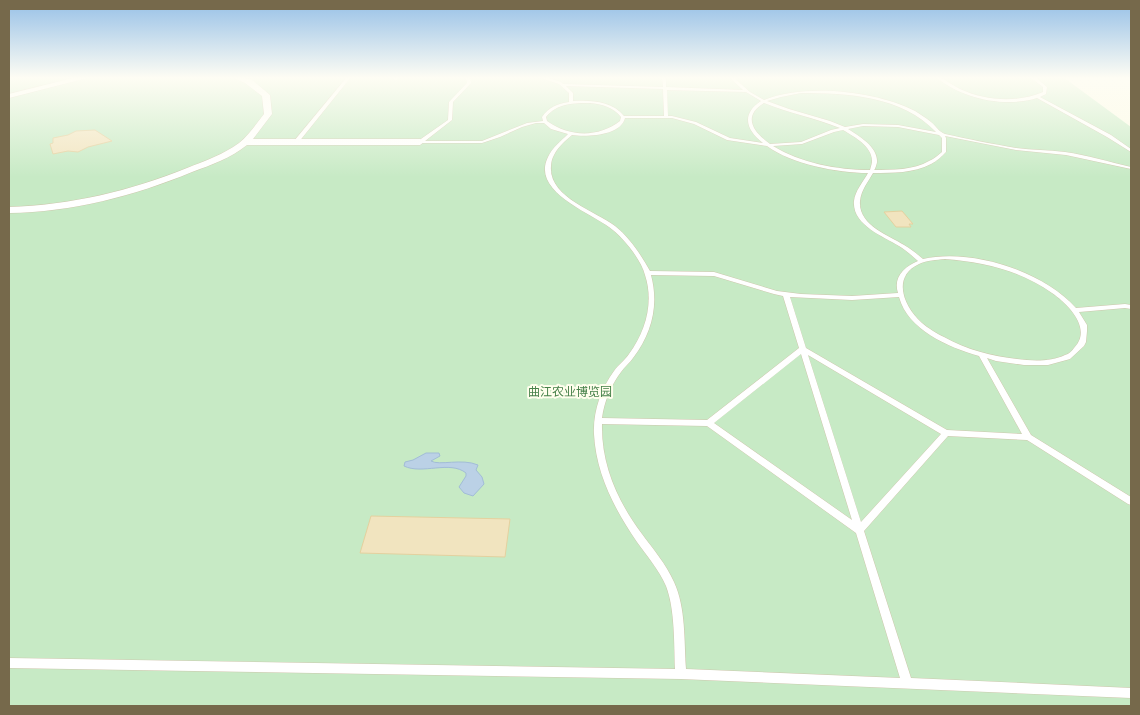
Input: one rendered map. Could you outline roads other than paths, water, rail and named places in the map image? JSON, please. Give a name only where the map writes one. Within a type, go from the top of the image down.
[{"type":"street","points":[[9,210],[22,210],[93,200],[159,183],[213,161],[245,142],[268,114],[268,110]]},
{"type":"street","points":[[245,142],[420,142]]},
{"type":"lane","points":[[296,142],[322,110]]},
{"type":"lane","points":[[420,142],[450,120],[451,110]]},
{"type":"lane","points":[[545,122],[544,117],[548,110]]},
{"type":"lane","points":[[420,142],[482,142],[492,140],[519,125],[545,122],[559,131],[584,135],[608,131],[622,122],[623,117],[618,110]]},
{"type":"lane","points":[[666,110],[666,117]]},
{"type":"lane","points":[[754,110],[751,113],[750,124],[758,137],[770,146],[803,161],[836,169],[872,172],[905,170],[930,163],[944,152],[944,138],[934,124],[910,110]]},
{"type":"lane","points":[[794,110],[818,117],[843,128],[868,146],[875,164],[872,172],[859,189],[857,199],[858,211],[874,230],[922,261]]},
{"type":"lane","points":[[1062,110],[1109,136],[1131,151]]},
{"type":"lane","points":[[623,117],[666,117],[685,120],[729,139],[770,146],[802,143],[843,128],[864,125],[898,126],[1016,149],[1059,153],[1131,168]]},
{"type":"lane","points":[[570,134],[549,160],[547,171],[551,184],[561,195],[612,226],[623,236],[638,254],[648,273],[652,286],[653,310],[632,354],[618,371],[604,396],[598,421],[600,452],[611,487],[627,520],[670,586],[678,621],[681,674]]},
{"type":"lane","points":[[945,257],[963,258],[1002,265],[1031,277],[1056,292],[1075,310],[1084,328],[1082,344],[1069,356],[1045,363],[1015,363],[982,356],[951,344],[926,329],[908,312],[899,295],[899,281],[907,269],[922,261],[945,257]]},
{"type":"lane","points":[[648,273],[714,274],[776,293],[786,294],[852,298],[899,295]]},
{"type":"lane","points":[[786,294],[907,684]]},
{"type":"lane","points":[[1075,310],[1131,307]]},
{"type":"lane","points":[[709,423],[803,349]]},
{"type":"lane","points":[[803,349],[946,433],[1028,437]]},
{"type":"lane","points":[[982,356],[1028,437],[1131,501]]},
{"type":"lane","points":[[598,421],[709,423],[859,530]]},
{"type":"lane","points":[[859,530],[946,433]]},
{"type":"lane","points":[[9,663],[681,674],[1131,693]]},
{"type":"water","points":[[426,453],[439,453],[440,456],[431,461],[439,463],[465,462],[478,465],[476,470],[482,477],[484,484],[473,496],[464,493],[459,487],[466,473],[459,469],[444,467],[419,469],[404,466],[405,462]]},
{"type":"park label","name":"曲江农业博览园","points":[[570,392]]}]
